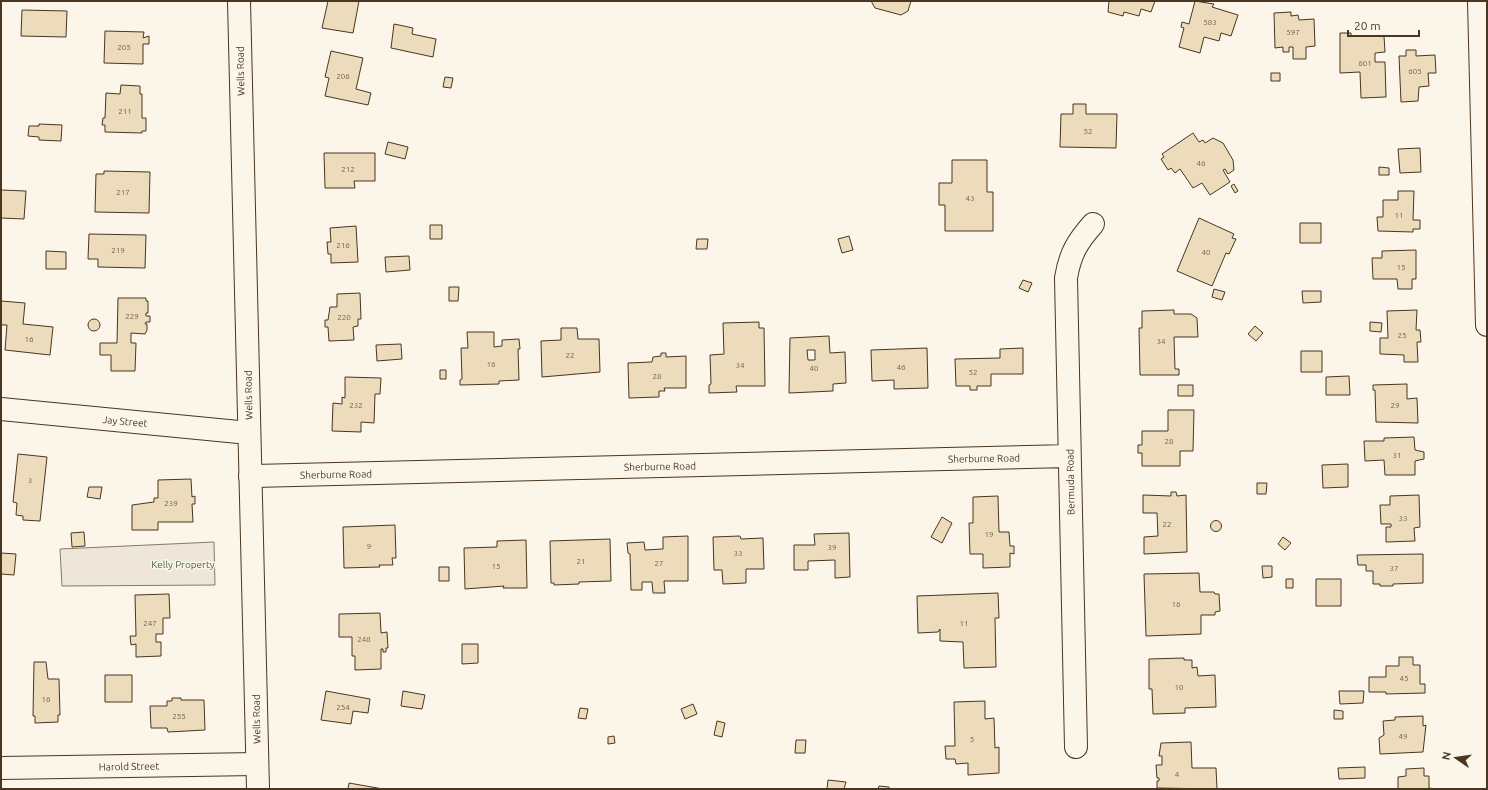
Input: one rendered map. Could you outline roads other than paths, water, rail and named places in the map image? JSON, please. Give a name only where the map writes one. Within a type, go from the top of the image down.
[{"type":"street","name":"Wells Road","points":[[239,1],[258,789]]},
{"type":"street","points":[[1479,1],[1487,324]]},
{"type":"street","name":"Bermuda Road","points":[[1076,747],[1066,278],[1069,260],[1078,241],[1093,224]]},
{"type":"street","name":"Jay Street","points":[[1,409],[249,433]]},
{"type":"street","name":"Sherburne Road","points":[[250,476],[1069,456]]},
{"type":"street","name":"Harold Street","points":[[1,768],[257,764]]},
{"type":"park label","name":"Kelly Property","points":[[183,564]]}]
